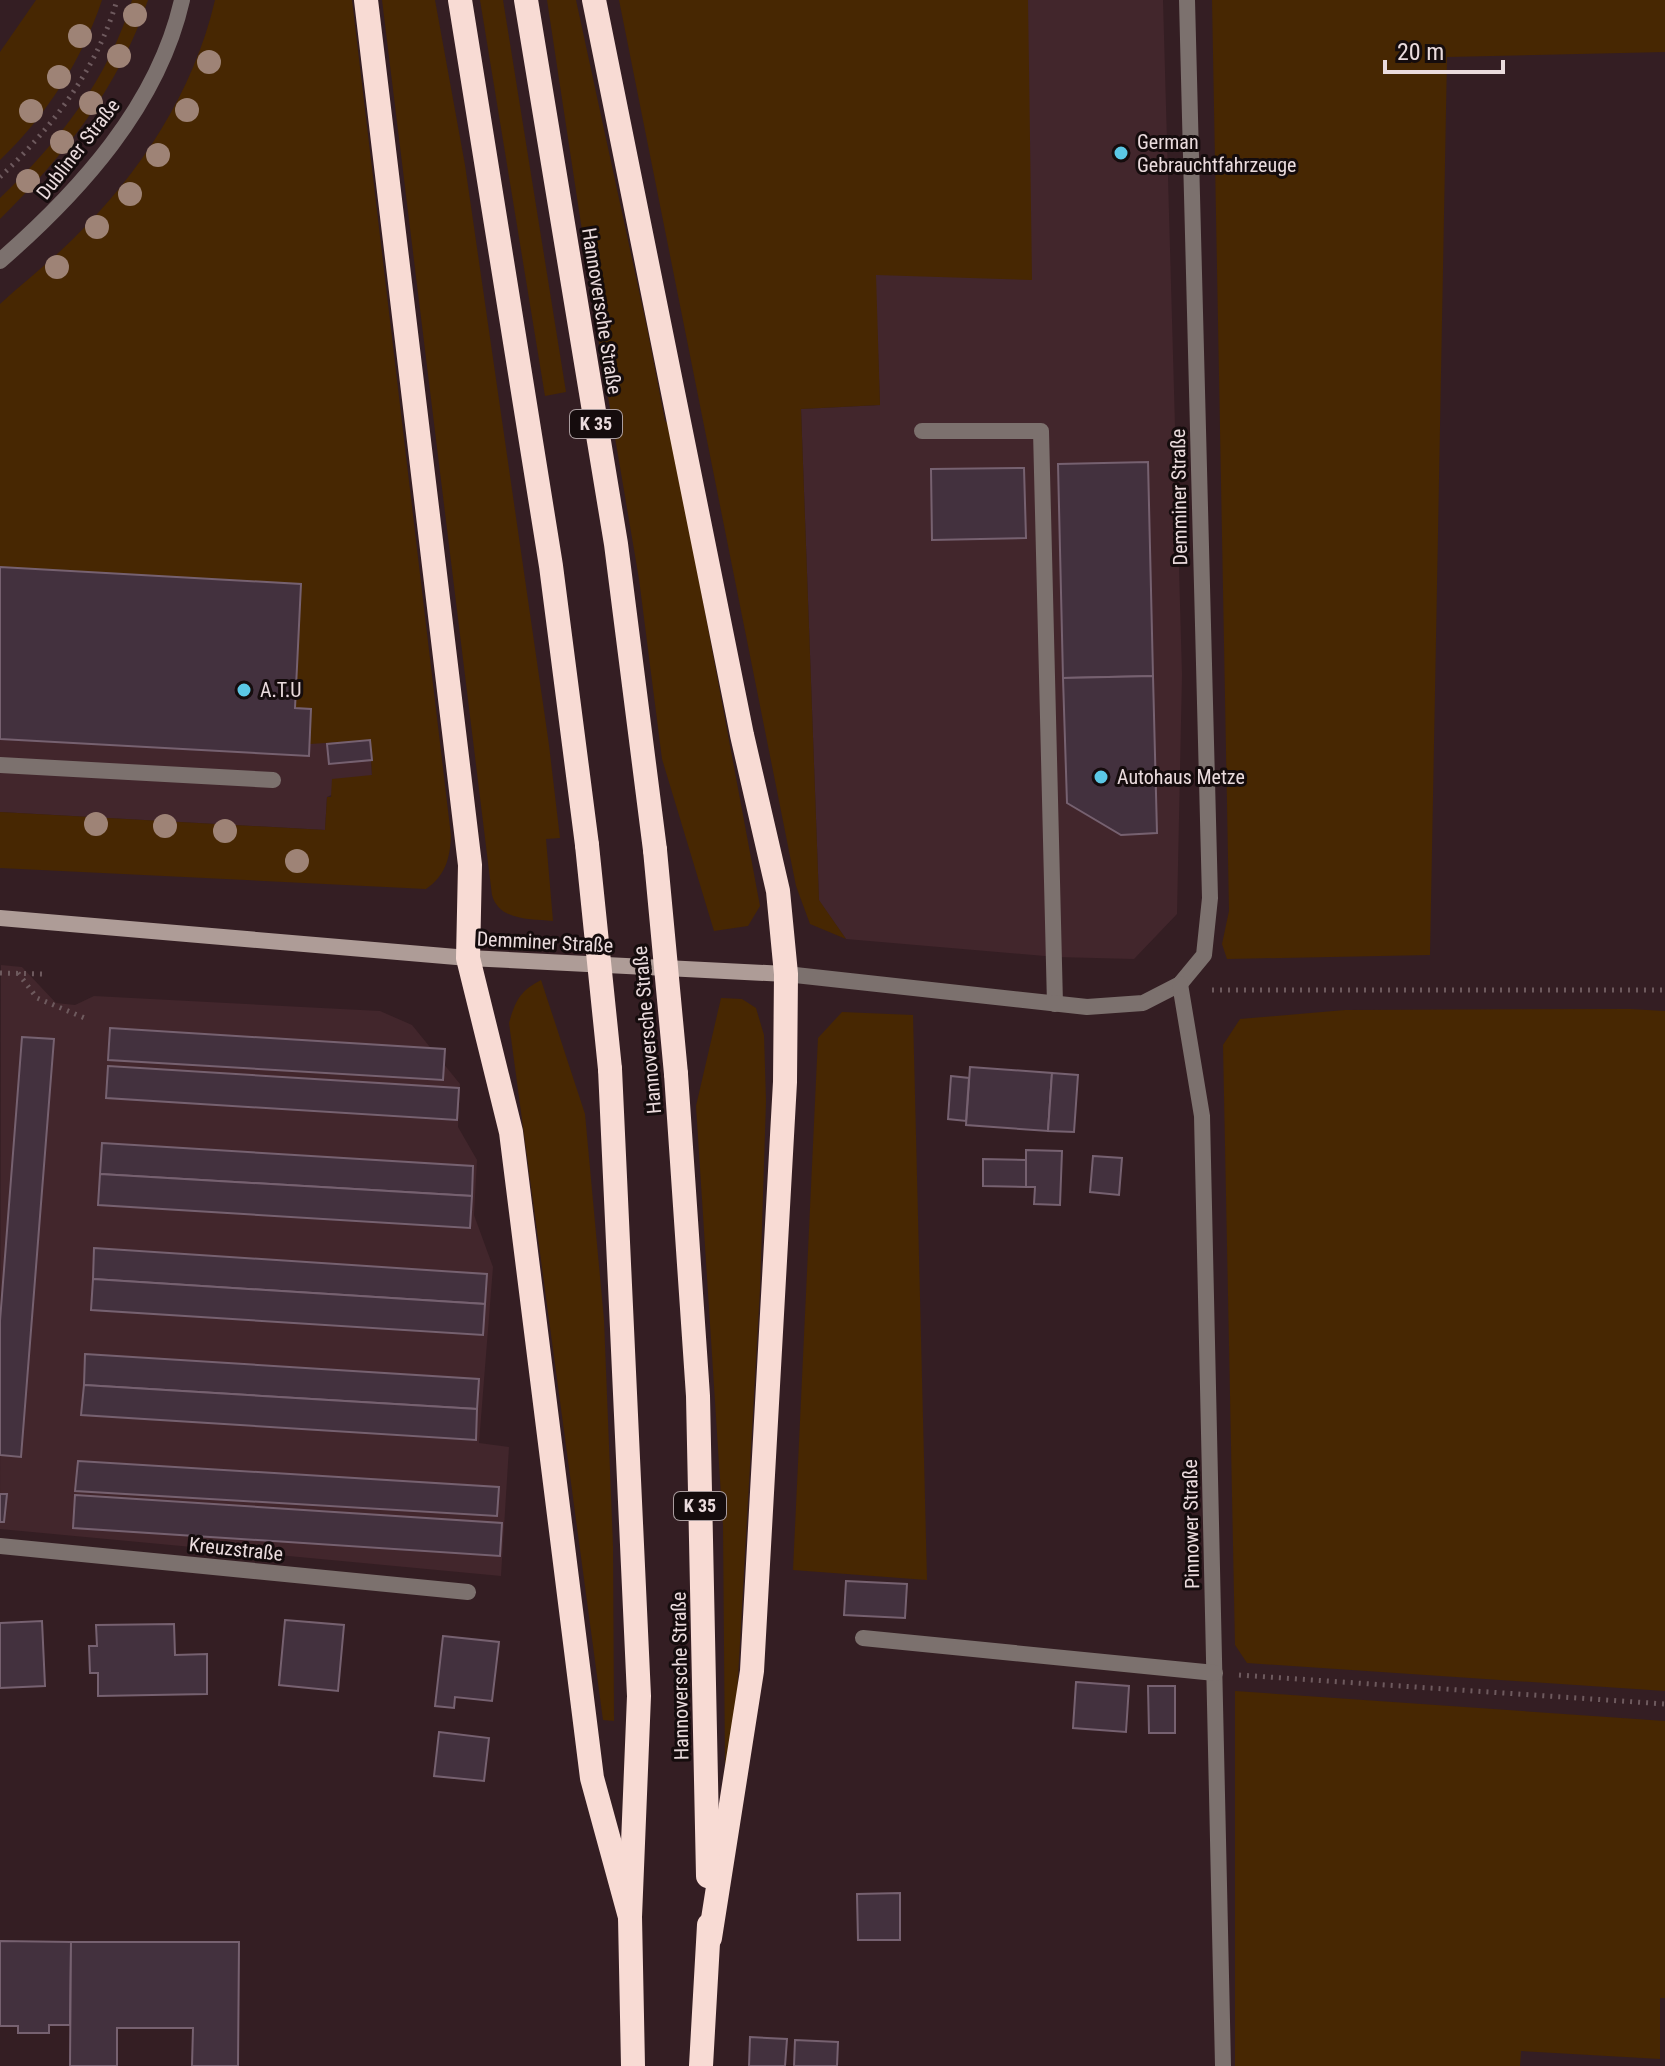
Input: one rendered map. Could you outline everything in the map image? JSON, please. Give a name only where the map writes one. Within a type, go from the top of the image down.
[{"type":"highway","points":[[366,0],[470,865],[468,958],[511,1132],[592,1778],[630,1917]]},
{"type":"highway","name":"Hannoversche Straße","points":[[460,0],[551,566],[587,845],[610,1069],[639,1696],[630,1917],[633,2066]]},
{"type":"highway","name":"Hannoversche Straße","points":[[526,0],[616,544],[655,850],[676,1074],[698,1396],[710,1938],[701,2066]]},
{"type":"highway","points":[[594,0],[742,735],[778,891],[786,974],[785,1082],[752,1671],[710,1938]]},
{"type":"main road","name":"Demminer Straße","points":[[0,918],[468,958],[786,974]]},
{"type":"street","name":"Dubliner Straße","points":[[0,261],[78,187],[114,141],[142,98],[165,52],[182,0]]},
{"type":"street","name":"Demminer Straße","points":[[786,974],[1087,1007],[1143,1003],[1180,984],[1204,955],[1210,898],[1187,0]]},
{"type":"street","points":[[922,431],[1041,431],[1055,1004]]},
{"type":"street","points":[[0,765],[273,780]]},
{"type":"street","name":"Pinnower Straße","points":[[1180,984],[1202,1116],[1223,2066]]},
{"type":"street","name":"Kreuzstraße","points":[[0,1546],[468,1592]]},
{"type":"street","points":[[863,1638],[1215,1673]]},
{"type":"path","points":[[0,177],[36,143],[61,112],[87,66],[117,0]]},
{"type":"path","points":[[0,973],[43,974]]},
{"type":"path","points":[[18,973],[37,998],[87,1019]]},
{"type":"path","points":[[1180,984],[1211,990],[1665,990]]},
{"type":"path","points":[[1215,1673],[1665,1704]]},
{"type":"shaded area","points":[[36,0],[102,0],[84,44],[61,86],[33,125],[0,160],[0,52]]},
{"type":"shaded area","points":[[132,0],[148,0],[136,32],[106,91],[68,145],[0,219],[0,198],[42,155],[79,108],[110,56]]},
{"type":"shaded area","points":[[215,0],[352,0],[451,836],[445,866],[426,889],[0,868],[0,812],[325,830],[327,797],[331,797],[332,779],[372,775],[370,740],[310,744],[311,709],[295,708],[301,584],[0,567],[0,304],[73,239],[142,159],[179,98],[206,34]]},
{"type":"shaded area","points":[[382,0],[435,0],[465,165],[549,745],[560,838],[546,839],[553,921],[509,914],[501,910],[492,895]]},
{"type":"shaded area","points":[[480,0],[503,0],[566,392],[545,396]]},
{"type":"shaded area","points":[[547,0],[576,0],[665,421],[670,425],[760,906],[748,926],[714,931],[662,759],[639,579],[600,349]]},
{"type":"shaded area","points":[[619,0],[1028,0],[1032,280],[876,275],[880,405],[801,409],[819,900],[846,939],[810,924],[796,886]]},
{"type":"shaded area","points":[[1027,0],[1163,0],[1182,675],[1177,914],[1134,959],[1056,957],[846,939],[819,901],[801,409],[880,405],[875,275]]},
{"type":"shaded area","points":[[1212,0],[1665,0],[1665,52],[1447,57],[1430,955],[1227,959],[1222,944],[1229,911]]},
{"type":"shaded area","points":[[0,567],[301,584],[295,707],[311,709],[327,744],[370,740],[372,776],[327,797],[325,830],[0,812]]},
{"type":"shaded area","points":[[1,965],[22,967],[56,1003],[75,1005],[94,996],[380,1011],[412,1025],[460,1084],[458,1127],[477,1160],[474,1215],[493,1267],[479,1443],[509,1447],[501,1576],[0,1529]]},
{"type":"shaded area","points":[[541,980],[585,1114],[604,1320],[613,1546],[614,1721],[603,1720],[509,1023],[519,997]]},
{"type":"shaded area","points":[[721,998],[742,999],[756,1008],[764,1035],[766,1101],[760,1289],[733,1766],[725,1764],[723,1526],[696,1106]]},
{"type":"shaded area","points":[[1345,1010],[1665,1011],[1665,1691],[1247,1663],[1235,1645],[1223,1045],[1240,1019]]},
{"type":"shaded area","points":[[842,1012],[913,1015],[927,1580],[793,1570],[818,1038]]},
{"type":"shaded area","points":[[1235,1691],[1665,1721],[1665,1998],[1660,1998],[1660,2059],[1521,2051],[1520,2066],[1235,2066]]},
{"type":"building","points":[[1148,462],[1153,676],[1063,678],[1058,464]]},
{"type":"building","points":[[1024,468],[1026,538],[932,540],[931,469]]},
{"type":"building","points":[[0,567],[301,584],[295,708],[311,709],[309,756],[0,739]]},
{"type":"building","points":[[1153,676],[1157,833],[1121,835],[1067,803],[1063,678]]},
{"type":"building","points":[[370,740],[372,760],[329,764],[327,744]]},
{"type":"building","points":[[110,1028],[445,1049],[443,1080],[108,1060]]},
{"type":"building","points":[[22,1037],[54,1039],[21,1457],[0,1455],[0,1321]]},
{"type":"building","points":[[108,1066],[459,1088],[457,1120],[106,1098]]},
{"type":"building","points":[[970,1067],[1052,1073],[1048,1131],[966,1125]]},
{"type":"building","points":[[1052,1073],[1078,1075],[1074,1132],[1048,1131]]},
{"type":"building","points":[[951,1076],[969,1078],[966,1121],[948,1119]]},
{"type":"building","points":[[102,1143],[473,1166],[472,1196],[100,1174]]},
{"type":"building","points":[[1026,1150],[1062,1151],[1060,1205],[1034,1204],[1035,1187],[1026,1187]]},
{"type":"building","points":[[1093,1156],[1122,1158],[1119,1195],[1090,1192]]},
{"type":"building","points":[[983,1159],[1026,1160],[1026,1187],[983,1186]]},
{"type":"building","points":[[100,1174],[472,1196],[470,1228],[98,1205]]},
{"type":"building","points":[[94,1248],[487,1274],[485,1304],[93,1279]]},
{"type":"building","points":[[93,1279],[485,1304],[483,1335],[91,1310]]},
{"type":"building","points":[[85,1354],[479,1379],[477,1409],[84,1385]]},
{"type":"building","points":[[84,1385],[477,1409],[476,1440],[81,1415]]},
{"type":"building","points":[[78,1461],[499,1487],[497,1516],[75,1491]]},
{"type":"building","points":[[0,1494],[7,1494],[4,1522],[0,1522]]},
{"type":"building","points":[[75,1495],[502,1523],[500,1556],[73,1528]]},
{"type":"building","points":[[846,1581],[907,1584],[905,1618],[844,1615]]},
{"type":"building","points":[[285,1620],[344,1625],[338,1691],[279,1685]]},
{"type":"building","points":[[42,1621],[45,1686],[0,1688],[0,1623]]},
{"type":"building","points":[[174,1624],[175,1655],[207,1654],[207,1694],[98,1696],[98,1673],[90,1673],[89,1646],[97,1646],[96,1625]]},
{"type":"building","points":[[443,1636],[499,1642],[492,1701],[455,1697],[454,1708],[435,1706]]},
{"type":"building","points":[[1076,1682],[1129,1686],[1126,1732],[1073,1728]]},
{"type":"building","points":[[1148,1686],[1175,1686],[1175,1733],[1149,1733]]},
{"type":"building","points":[[439,1732],[489,1738],[484,1781],[434,1776]]},
{"type":"building","points":[[900,1893],[900,1940],[858,1940],[857,1894]]},
{"type":"building","points":[[0,1941],[71,1942],[70,2025],[49,2025],[49,2033],[18,2033],[18,2026],[0,2026]]},
{"type":"building","points":[[71,1942],[239,1942],[238,2066],[192,2066],[193,2028],[117,2028],[117,2066],[70,2066]]},
{"type":"building","points":[[750,2037],[787,2039],[785,2066],[749,2066]]},
{"type":"building","points":[[795,2040],[838,2042],[837,2066],[794,2066]]},
{"type":"place","name":"German Gebrauchtfahrzeuge","points":[[1121,153]]},
{"type":"place","name":"A.T.U","points":[[244,690]]},
{"type":"place","name":"Autohaus Metze","points":[[1101,777]]}]
